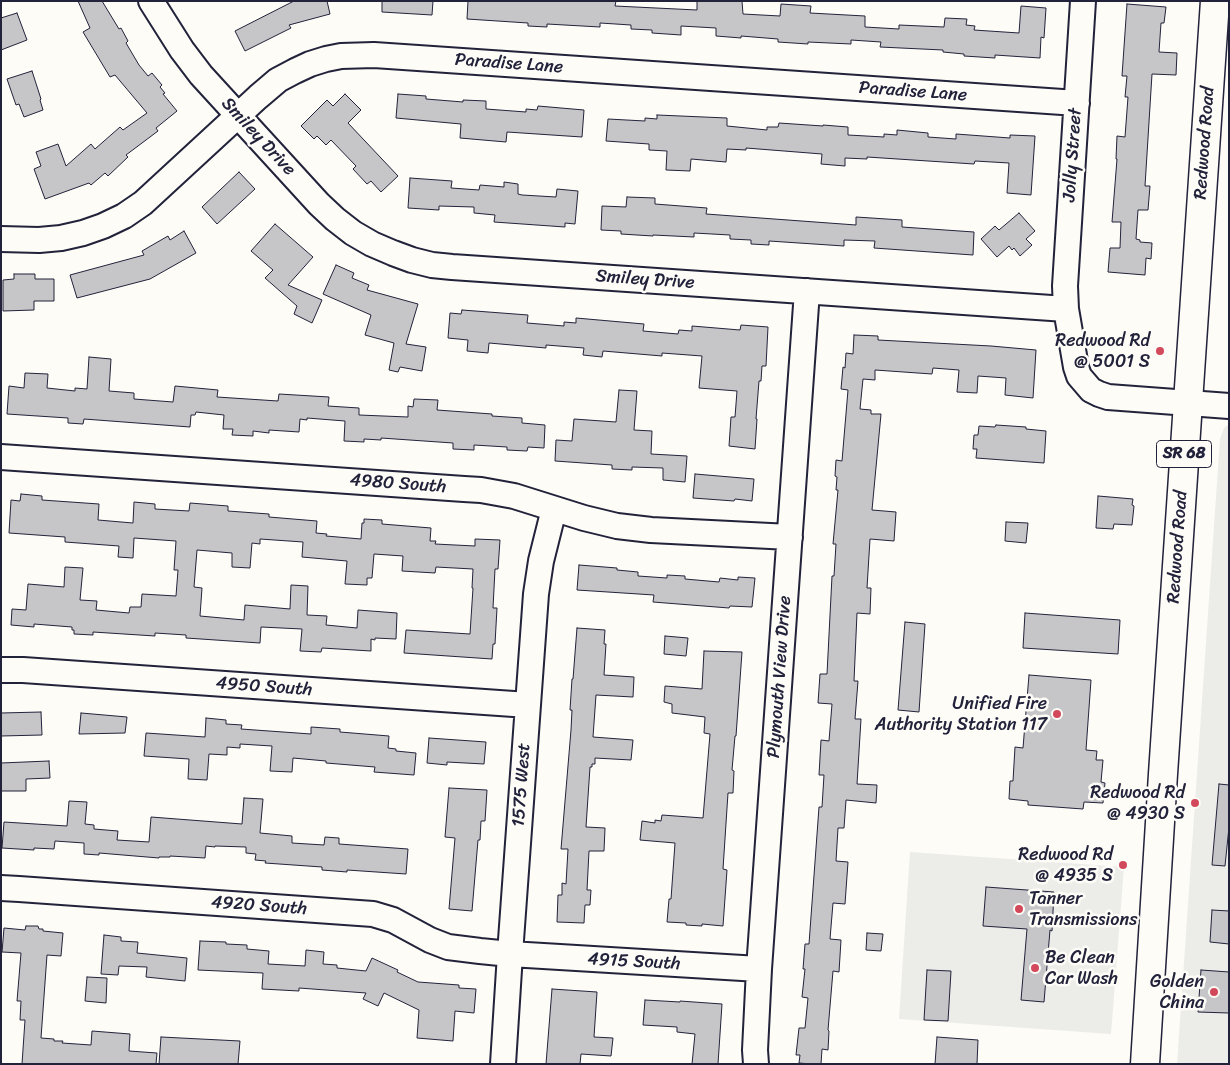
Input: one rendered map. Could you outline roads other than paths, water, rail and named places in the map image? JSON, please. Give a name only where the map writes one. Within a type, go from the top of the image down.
[{"type":"main road","name":"Redwood Road","points":[[1144,1064],[1215,1]]},
{"type":"street","name":"Smiley Drive","points":[[151,1],[182,50],[202,75],[335,220],[372,244],[412,260],[452,267],[1066,308]]},
{"type":"street","name":"Jolly Street","points":[[1066,308],[1066,266],[1084,1]]},
{"type":"street","name":"Paradise Lane","points":[[1,239],[39,240],[83,234],[124,216],[143,203],[278,80],[326,59],[341,56],[358,54],[1077,103]]},
{"type":"street","name":"Plymouth View Drive","points":[[756,1064],[759,969],[807,291]]},
{"type":"street","points":[[1066,308],[1076,367],[1084,383],[1091,390],[1108,397],[1229,406]]},
{"type":"street","name":"4980 South","points":[[1,457],[481,490],[514,496],[600,522],[634,528],[790,537]]},
{"type":"street","name":"1575 West","points":[[503,1064],[536,594],[541,560],[554,509]]},
{"type":"street","name":"4950 South","points":[[1,670],[528,705]]},
{"type":"street","name":"4920 South","points":[[1,888],[373,914],[393,920],[430,940],[448,947],[510,954]]},
{"type":"street","name":"4915 South","points":[[510,954],[759,969]]},
{"type":"place","name":"Redwood Rd @ 5001 S","points":[[1160,351]]},
{"type":"place","name":"Unified Fire Authority Station 117","points":[[1057,714]]},
{"type":"place","name":"Redwood Rd @ 4930 S","points":[[1195,803]]},
{"type":"place","name":"Redwood Rd @ 4935 S","points":[[1123,865]]},
{"type":"place","name":"Tanner Transmissions","points":[[1019,909]]},
{"type":"place","name":"Be Clean Car Wash","points":[[1035,968]]},
{"type":"place","name":"Golden China","points":[[1214,992]]}]
